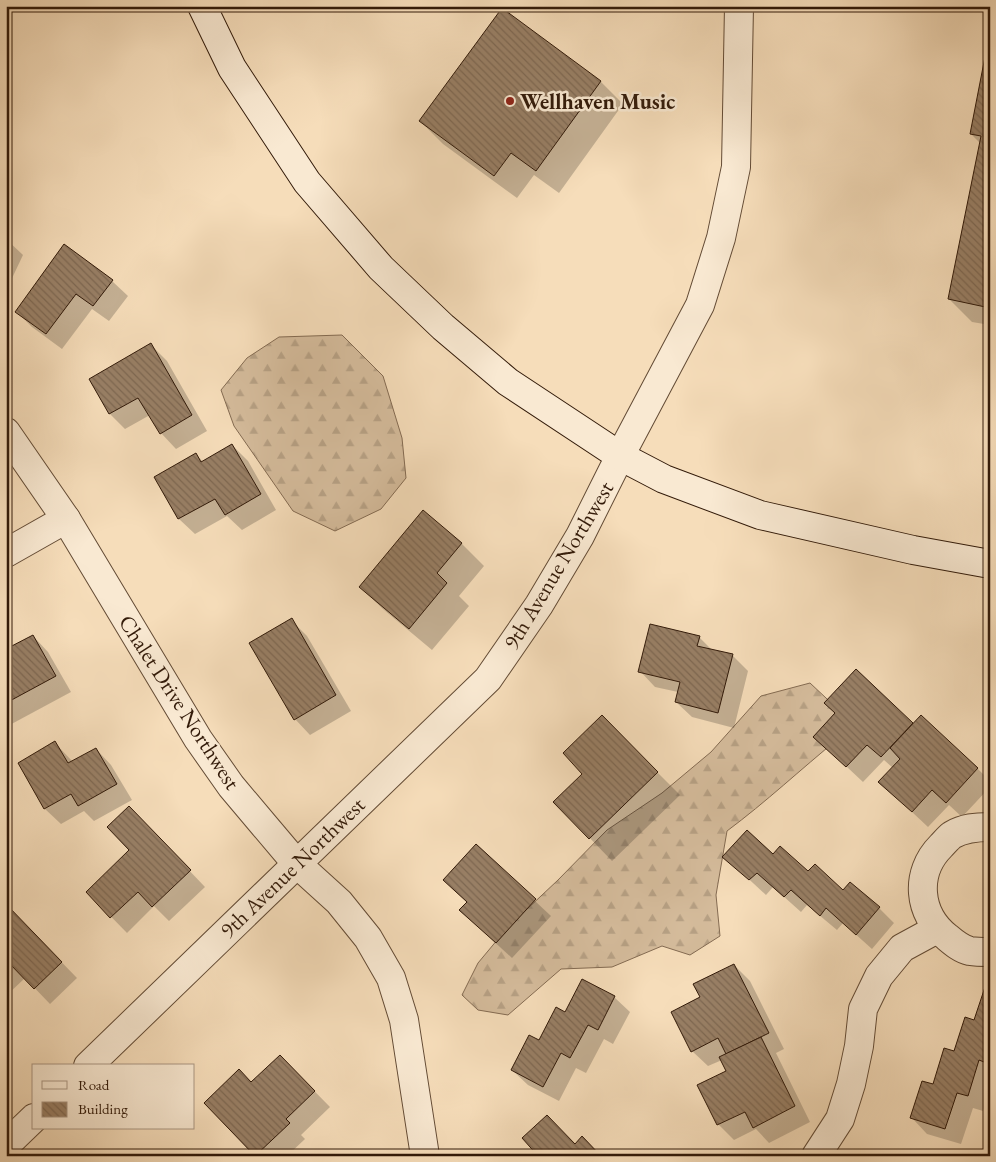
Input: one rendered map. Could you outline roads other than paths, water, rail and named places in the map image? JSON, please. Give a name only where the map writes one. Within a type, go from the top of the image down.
[{"type":"street","points":[[202,6],[232,68],[307,182],[381,268],[443,327],[508,382],[620,456],[664,479],[760,515],[913,550],[990,564]]},
{"type":"street","name":"9th Avenue Northwest","points":[[90,1064],[488,679],[539,605],[580,536],[700,305],[721,238],[736,167],[738,6]]},
{"type":"street","name":"Chalet Drive Northwest","points":[[6,432],[66,519],[198,739],[231,786],[296,863],[338,902],[368,938],[391,978],[404,1020],[425,1156]]},
{"type":"street","points":[[6,553],[66,519]]},
{"type":"street","points":[[990,827],[972,827],[951,836],[933,854],[924,874],[923,899],[926,910],[936,929],[959,947],[970,951],[990,952]]},
{"type":"street","points":[[816,1156],[840,1119],[859,1046],[863,1009],[879,976],[902,948],[936,929]]},
{"type":"street","points":[[6,1145],[32,1120]]},
{"type":"place","name":"Wellhaven Music","points":[[510,101]]}]
